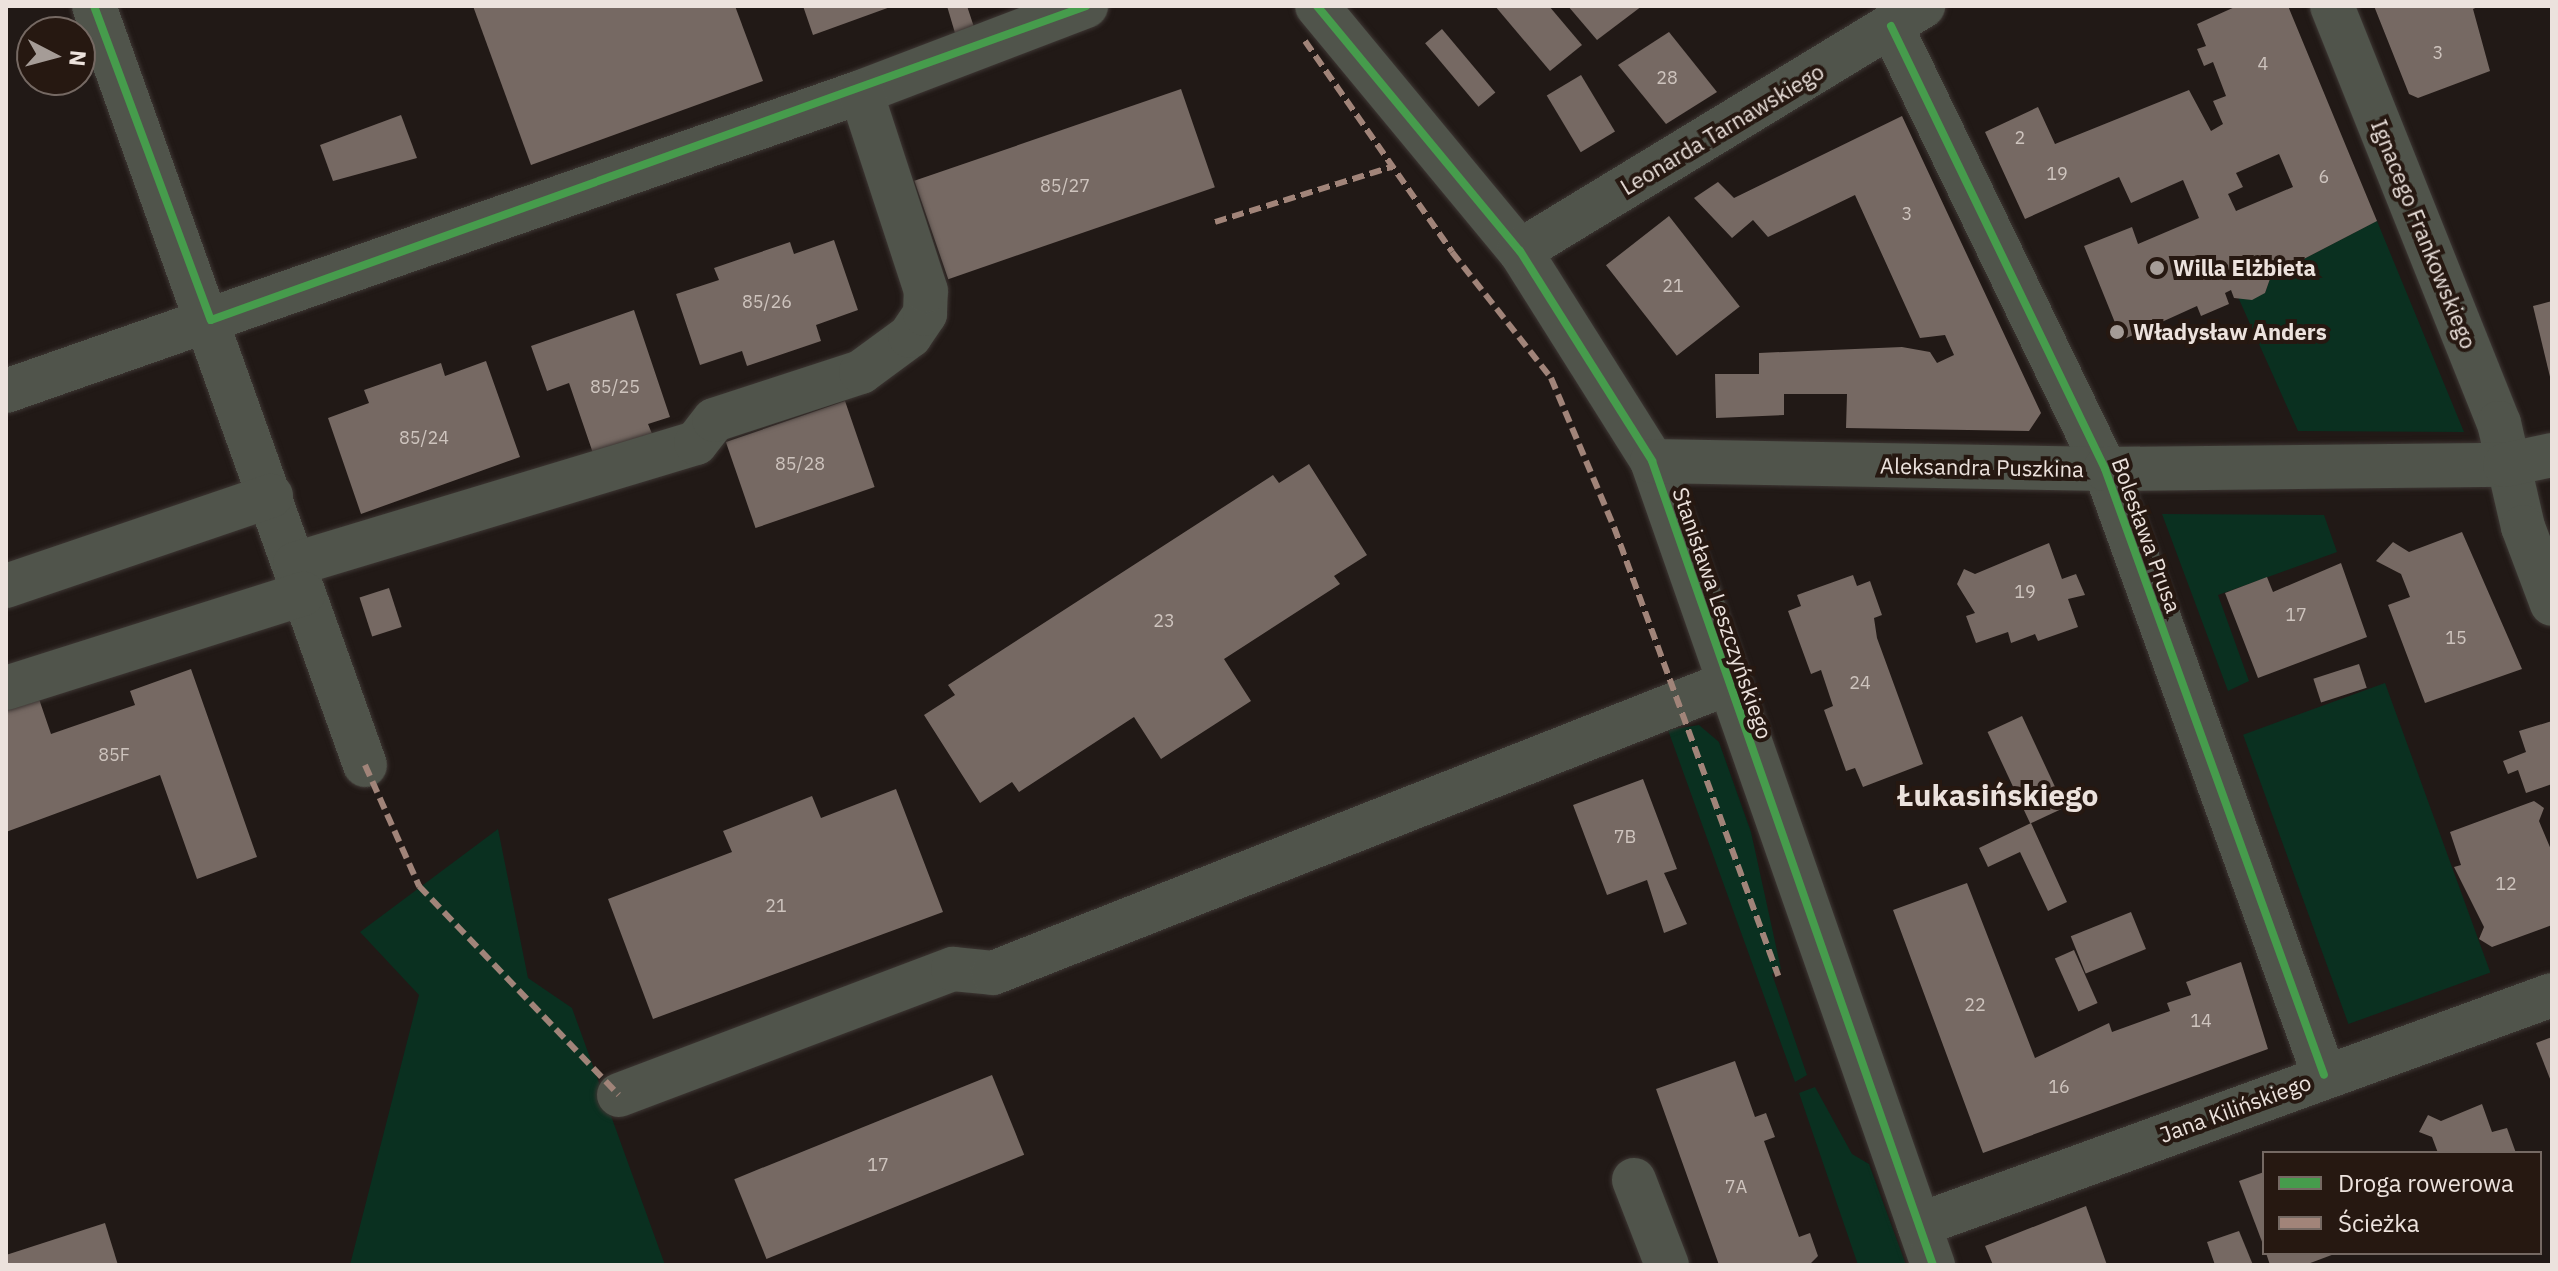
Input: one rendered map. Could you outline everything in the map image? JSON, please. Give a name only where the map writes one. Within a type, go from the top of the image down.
[{"type":"street","points":[[94,6],[211,320],[365,765]]},
{"type":"street","points":[[6,391],[861,92],[1015,19],[1086,6]]},
{"type":"street","name":"Stanisława Leszczyńskiego","points":[[1317,6],[1520,251],[1652,461],[1726,684],[1926,1245]]},
{"type":"street","name":"Ignacego Frankowskiego","points":[[2332,6],[2499,423],[2505,465],[2552,604]]},
{"type":"street","name":"Leonarda Tarnawskiego","points":[[1520,251],[1907,16]]},
{"type":"street","name":"Bolesława Prusa","points":[[1907,16],[2105,469],[2324,1075]]},
{"type":"street","points":[[6,688],[299,579],[696,443],[714,420],[861,372],[910,336],[925,314],[926,291],[861,92]]},
{"type":"street","name":"Aleksandra Puszkina","points":[[1652,461],[2105,469],[2505,465],[2552,455]]},
{"type":"street","points":[[6,586],[271,496]]},
{"type":"street","points":[[619,1095],[953,969],[993,973],[1726,684]]},
{"type":"street","name":"Jana Kilińskiego","points":[[1926,1245],[2324,1075],[2552,995]]},
{"type":"street","points":[[1634,1180],[1667,1265]]},
{"type":"green space","points":[[2377,221],[2464,432],[2298,431],[2238,297],[2265,293],[2271,276]]},
{"type":"green space","points":[[2162,514],[2324,515],[2337,552],[2218,595],[2249,681],[2228,691]]},
{"type":"green space","points":[[2385,683],[2490,972],[2348,1024],[2243,735]]},
{"type":"green space","points":[[1699,725],[1719,742],[1751,832],[1781,969],[1772,974],[1807,1075],[1795,1082],[1668,730]]},
{"type":"green space","points":[[498,829],[528,978],[572,1008],[665,1265],[350,1265],[419,995],[360,932]]},
{"type":"green space","points":[[1815,1087],[1852,1154],[1869,1164],[1906,1265],[1858,1265],[1799,1093]]},
{"type":"building","points":[[473,6],[735,6],[763,81],[531,165]]},
{"type":"building","points":[[803,6],[893,6],[813,35]]},
{"type":"building","points":[[947,6],[967,6],[974,27],[955,33]]},
{"type":"building","points":[[1495,6],[1549,6],[1582,45],[1550,71]]},
{"type":"building","points":[[1568,6],[1642,6],[1597,40]]},
{"type":"building","points":[[2237,6],[2288,6],[2377,221],[2271,276],[2265,293],[2252,300],[2234,298],[2231,290],[2225,293],[2229,304],[2201,316],[2197,306],[2122,340],[2084,246],[2132,227],[2138,244],[2199,218],[2183,180],[2131,203],[2119,177],[2025,219],[1985,132],[2038,107],[2055,144],[2189,90],[2211,131],[2223,124],[2213,101],[2226,96],[2213,62],[2204,66],[2197,49],[2206,46],[2197,24]],"holes":[[[2279,154],[2293,187],[2236,211],[2228,194],[2243,187],[2236,173]]]},
{"type":"building","points":[[2374,6],[2480,6],[2473,9],[2490,71],[2418,98],[2409,94]]},
{"type":"building","points":[[1442,29],[1495,93],[1478,107],[1425,43]]},
{"type":"building","points":[[1669,32],[1717,92],[1666,124],[1618,65]]},
{"type":"building","points":[[1581,75],[1615,132],[1581,152],[1547,96]]},
{"type":"building","points":[[1181,89],[1215,187],[948,279],[914,181]]},
{"type":"building","points":[[401,115],[417,158],[333,181],[320,145]]},
{"type":"building","points":[[1902,116],[2041,413],[2029,431],[1846,428],[1847,394],[1784,394],[1784,415],[1716,418],[1715,374],[1759,374],[1759,353],[1902,347],[1930,352],[1937,363],[1954,355],[1945,335],[1920,338],[1855,195],[1768,237],[1753,220],[1732,238],[1694,198],[1718,182],[1734,198]]},
{"type":"building","points":[[1669,216],[1740,307],[1677,356],[1606,265]]},
{"type":"building","points":[[834,240],[858,310],[816,325],[821,341],[747,366],[742,351],[700,365],[676,294],[719,280],[714,268],[790,242],[794,254]]},
{"type":"building","points":[[2552,301],[2552,381],[2551,381],[2533,306]]},
{"type":"building","points":[[634,310],[670,417],[648,424],[655,441],[596,462],[569,383],[547,391],[531,346]]},
{"type":"building","points":[[486,361],[520,457],[361,514],[328,418],[369,403],[364,390],[441,363],[445,376]]},
{"type":"building","points":[[845,401],[875,487],[755,528],[726,442]]},
{"type":"building","points":[[1309,464],[1367,555],[1334,576],[1340,584],[1224,659],[1251,701],[1161,759],[1134,717],[1019,792],[1012,782],[980,803],[924,715],[955,695],[948,685],[1273,475],[1279,483]]},
{"type":"building","points":[[2462,532],[2522,669],[2425,703],[2388,605],[2410,597],[2401,574],[2376,561],[2393,542],[2409,552]]},
{"type":"building","points":[[2049,543],[2062,579],[2076,574],[2085,595],[2068,599],[2078,627],[2038,641],[2035,634],[2011,643],[2008,632],[1976,643],[1966,616],[1975,613],[1957,584],[1964,569],[1975,574]]},
{"type":"building","points":[[2341,563],[2367,637],[2258,678],[2225,593],[2267,577],[2273,592]]},
{"type":"building","points":[[1853,575],[1857,586],[1870,581],[1882,615],[1874,618],[1877,638],[1923,764],[1863,787],[1855,768],[1846,771],[1824,710],[1833,706],[1821,670],[1811,674],[1788,611],[1801,606],[1797,595]]},
{"type":"building","points":[[389,588],[402,627],[372,637],[360,598]]},
{"type":"building","points":[[2359,664],[2367,688],[2321,703],[2313,679]]},
{"type":"building","points":[[191,669],[257,857],[197,879],[160,775],[6,832],[6,707],[38,696],[51,734],[135,705],[130,691]]},
{"type":"building","points":[[2022,716],[2065,808],[2030,824],[1988,732]]},
{"type":"building","points":[[2552,721],[2552,784],[2526,793],[2518,770],[2508,774],[2503,761],[2526,752],[2519,731]]},
{"type":"building","points":[[1643,779],[1677,869],[1664,873],[1687,924],[1664,933],[1647,880],[1607,895],[1573,805]]},
{"type":"building","points":[[896,789],[943,912],[653,1019],[608,899],[732,852],[723,831],[812,796],[821,818]]},
{"type":"building","points":[[2534,801],[2544,808],[2539,821],[2552,852],[2552,925],[2492,947],[2479,939],[2484,927],[2454,867],[2461,865],[2450,832]]},
{"type":"building","points":[[2031,823],[2067,902],[2048,911],[2020,852],[1988,867],[1979,848]]},
{"type":"building","points":[[1967,883],[2035,1058],[2109,1023],[2112,1032],[2170,1011],[2167,1003],[2191,995],[2186,982],[2241,962],[2268,1049],[1983,1153],[1893,910]]},
{"type":"building","points":[[2131,912],[2146,949],[2086,973],[2071,936]]},
{"type":"building","points":[[2074,950],[2098,1003],[2078,1012],[2055,959]]},
{"type":"building","points":[[2552,1037],[2552,1084],[2536,1043]]},
{"type":"building","points":[[1735,1061],[1755,1117],[1766,1113],[1775,1137],[1764,1141],[1799,1237],[1810,1233],[1818,1256],[1809,1265],[1719,1265],[1656,1089]]},
{"type":"building","points":[[992,1075],[1024,1155],[766,1259],[734,1179]]},
{"type":"building","points":[[2482,1104],[2492,1132],[2507,1128],[2515,1151],[2437,1151],[2432,1137],[2419,1132],[2428,1115],[2441,1121]]},
{"type":"building","points":[[2262,1173],[2262,1242],[2239,1181]]},
{"type":"building","points":[[2086,1206],[2107,1265],[1993,1265],[1985,1246]]},
{"type":"building","points":[[105,1223],[118,1265],[6,1265],[6,1255]]},
{"type":"building","points":[[2239,1231],[2253,1265],[2215,1265],[2207,1242]]},
{"type":"building","points":[[2267,1255],[2332,1255],[2305,1265],[2270,1265]]},
{"type":"marked path","points":[[1305,41],[1452,252],[1551,378],[1614,527],[1778,976]]},
{"type":"marked path","points":[[1215,222],[1392,167]]},
{"type":"marked path","points":[[365,765],[419,886],[619,1095]]},
{"type":"cycle path","points":[[94,6],[211,320],[1086,6]]},
{"type":"cycle path","points":[[1317,6],[1520,251],[1652,461],[1933,1265]]},
{"type":"cycle path","points":[[1891,26],[2105,469],[2324,1075]]},
{"type":"place","name":"Willa Elżbieta","points":[[2157,268]]},
{"type":"place","name":"Władysław Anders","points":[[2117,332]]},
{"type":"district","name":"Łukasińskiego","points":[[1998,795]]}]
